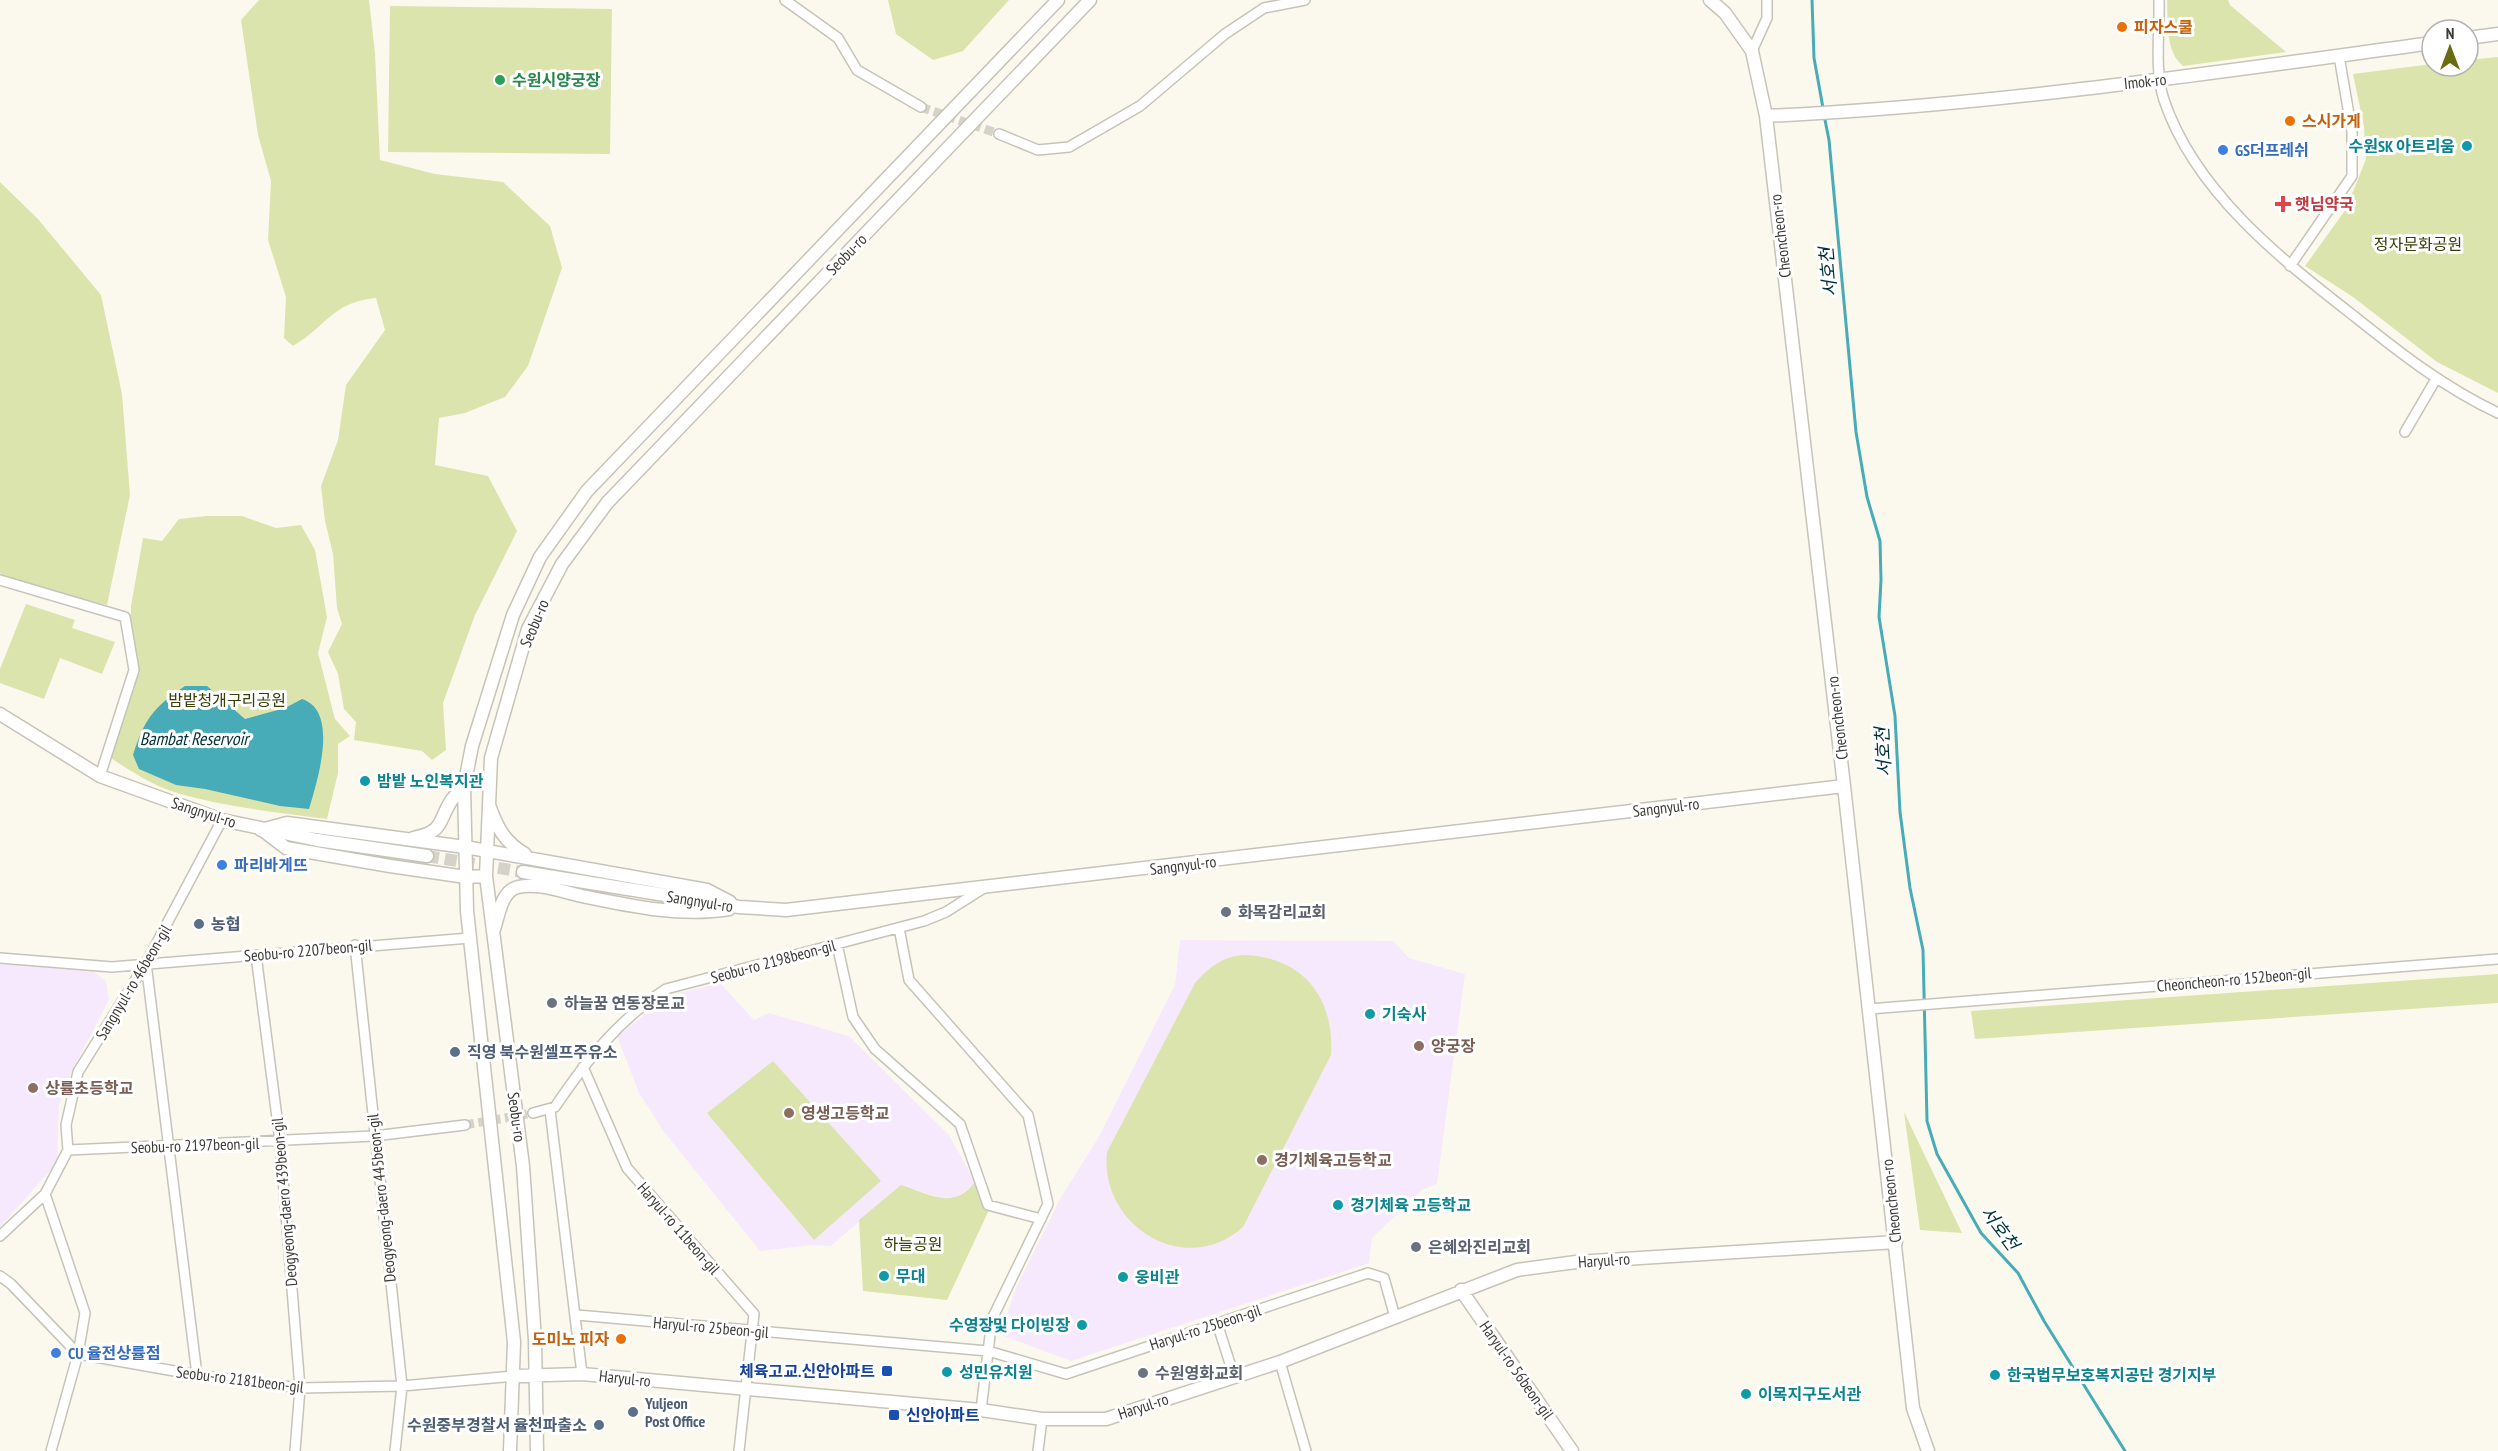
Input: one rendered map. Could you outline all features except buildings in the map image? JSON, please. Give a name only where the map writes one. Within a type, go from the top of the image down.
[{"type":"street","points":[[785,0],[838,38],[857,70],[921,107]]},
{"type":"street","name":"Seobu-ro","points":[[510,1451],[514,1342],[470,938],[464,787],[472,746],[513,615],[540,557],[587,491],[1058,0]]},
{"type":"street","name":"Seobu-ro","points":[[537,1451],[536,1374],[523,1166],[493,935],[485,851],[491,758],[528,629],[562,564],[607,503],[1090,0]]},
{"type":"street","points":[[999,134],[1038,150],[1069,147],[1140,106],[1224,34],[1264,8],[1305,0]]},
{"type":"street","name":"Cheoncheon-ro","points":[[1710,0],[1725,13],[1752,51],[1766,116],[1845,786],[1913,1408],[1928,1451]]},
{"type":"street","points":[[1752,51],[1767,18],[1767,0]]},
{"type":"street","points":[[2159,0],[2160,80],[2164,99],[2178,130],[2229,208],[2290,266],[2436,379],[2498,413]]},
{"type":"street","points":[[2480,36],[2498,34]]},
{"type":"street","name":"Imok-ro","points":[[1766,116],[1857,111],[2160,80],[2420,45]]},
{"type":"street","points":[[2290,266],[2352,176],[2352,132],[2339,56]]},
{"type":"street","points":[[2405,432],[2436,379]]},
{"type":"street","points":[[0,580],[125,617],[134,670],[100,776]]},
{"type":"street","name":"Sangnyul-ro","points":[[0,714],[100,776],[222,820],[261,830],[427,856]]},
{"type":"street","name":"Sangnyul-ro","points":[[523,872],[739,907],[786,910],[1845,786]]},
{"type":"street","points":[[406,840],[427,835],[443,822],[451,801],[464,787]]},
{"type":"street","points":[[487,801],[498,830],[510,846],[531,858]]},
{"type":"street","name":"Sangnyul-ro 46beon-gil","points":[[68,1150],[66,1125],[78,1072],[147,963],[222,820]]},
{"type":"street","points":[[261,830],[287,822],[465,847],[707,890],[739,907]]},
{"type":"street","points":[[261,830],[286,848],[466,877],[486,876]]},
{"type":"street","points":[[493,935],[503,898],[516,887],[535,886],[640,908],[704,913],[739,907]]},
{"type":"street","name":"Seobu-ro 2198beon-gil","points":[[550,1110],[555,1107],[583,1067],[618,1026],[666,989],[899,928],[946,912],[984,888]]},
{"type":"street","points":[[899,928],[909,980],[1028,1115],[1048,1204],[992,1319],[981,1410]]},
{"type":"street","name":"Seobu-ro 2207beon-gil","points":[[0,957],[112,967],[355,945],[470,938]]},
{"type":"street","points":[[837,944],[853,1017],[875,1048],[960,1124],[988,1204],[1041,1219]]},
{"type":"street","name":"Deogyeong-daero 445beon-gil","points":[[355,945],[402,1386],[395,1451]]},
{"type":"street","name":"Deogyeong-daero 439beon-gil","points":[[256,955],[280,1141],[300,1388],[295,1451]]},
{"type":"street","name":"Cheoncheon-ro 152beon-gil","points":[[1869,1009],[2498,959]]},
{"type":"street","points":[[147,963],[171,1145],[197,1375]]},
{"type":"street","name":"Haryul-ro 11beon-gil","points":[[583,1067],[627,1168],[754,1314],[739,1451]]},
{"type":"street","points":[[533,1113],[550,1110],[577,1315],[582,1374]]},
{"type":"street","name":"Seobu-ro 2197beon-gil","points":[[68,1150],[374,1136],[465,1125]]},
{"type":"street","points":[[0,1236],[45,1194],[68,1150]]},
{"type":"street","points":[[45,1194],[85,1313],[78,1354],[51,1451]]},
{"type":"street","name":"Haryul-ro","points":[[514,1376],[582,1374],[981,1410],[1042,1419],[1106,1419],[1280,1362],[1517,1270],[1576,1262],[1896,1242]]},
{"type":"street","name":"Haryul-ro 25beon-gil","points":[[577,1315],[988,1351],[1066,1374],[1368,1273],[1384,1278],[1395,1317]]},
{"type":"street","points":[[0,1276],[11,1284],[78,1354]]},
{"type":"street","name":"Haryul-ro 56beon-gil","points":[[1461,1290],[1572,1451]]},
{"type":"street","points":[[1217,1323],[1234,1376]]},
{"type":"street","name":"Seobu-ro 2181beon-gil","points":[[78,1354],[197,1375],[300,1388],[402,1386],[514,1376]]},
{"type":"street","points":[[1280,1362],[1306,1451]]},
{"type":"street","points":[[1038,1451],[1042,1419]]},
{"type":"shaded area","name":"경기체육고등학교","points":[[1180,940],[1393,941],[1409,958],[1465,974],[1437,1184],[1422,1190],[1372,1238],[1369,1263],[1071,1361],[1001,1335],[1015,1290],[1060,1199],[1100,1135],[1175,985]]},
{"type":"shaded area","name":"상률초등학교","points":[[0,962],[90,969],[106,981],[109,1000],[72,1071],[59,1105],[57,1163],[0,1227]]},
{"type":"shaded area","name":"영생고등학교","points":[[720,983],[754,1020],[769,1013],[849,1036],[949,1135],[975,1182],[972,1186],[957,1198],[946,1200],[901,1185],[831,1246],[813,1245],[760,1251],[664,1132],[639,1093],[617,1036],[671,995]]},
{"type":"green space","points":[[259,0],[369,0],[375,53],[380,160],[435,174],[503,182],[550,226],[562,268],[528,366],[505,397],[465,413],[439,418],[435,465],[488,476],[517,531],[475,615],[443,703],[446,750],[432,760],[422,751],[354,740],[356,722],[344,709],[338,674],[328,652],[342,624],[337,608],[333,554],[325,521],[321,486],[338,440],[346,385],[385,330],[376,298],[361,300],[339,310],[293,346],[284,338],[286,297],[268,240],[271,181],[258,135],[241,20]]},
{"type":"green space","points":[[888,0],[1009,0],[963,51],[933,60],[896,34]]},
{"type":"green space","points":[[2167,0],[2228,0],[2230,5],[2286,52],[2183,66],[2177,60],[2170,44]]},
{"type":"green space","name":"수원시양궁장","points":[[390,6],[612,9],[610,154],[388,152]]},
{"type":"green space","name":"정자문화공원","points":[[2498,57],[2498,393],[2437,362],[2353,297],[2305,266],[2346,209],[2366,159],[2364,127],[2353,74],[2420,66],[2420,78],[2480,78],[2480,59]]},
{"type":"green space","points":[[0,182],[38,219],[101,295],[122,394],[130,495],[107,605],[10,581],[0,573]]},
{"type":"green space","name":"밤밭청개구리공원","points":[[242,516],[276,528],[301,525],[315,550],[327,617],[318,653],[335,719],[350,736],[338,744],[338,773],[327,819],[190,797],[144,779],[102,752],[120,710],[131,664],[131,606],[143,538],[162,541],[179,519]]},
{"type":"green space","points":[[26,604],[75,620],[72,628],[115,642],[102,674],[60,658],[44,699],[0,683],[0,669]]},
{"type":"green space","points":[[1241,955],[1281,962],[1297,971],[1310,983],[1320,997],[1327,1014],[1331,1034],[1331,1055],[1243,1227],[1220,1242],[1197,1248],[1173,1246],[1151,1237],[1131,1222],[1117,1202],[1108,1179],[1107,1152],[1195,983],[1215,965]]},
{"type":"green space","points":[[2498,974],[2498,1003],[1975,1039],[1971,1011]]},
{"type":"green space","points":[[773,1061],[881,1181],[814,1240],[707,1113]]},
{"type":"green space","points":[[1904,1112],[1962,1233],[1920,1230]]},
{"type":"green space","name":"하늘공원","points":[[975,1182],[986,1209],[989,1210],[947,1300],[863,1291],[859,1220],[901,1185],[931,1196],[950,1198],[967,1191]]},
{"type":"water","name":"Bambat Reservoir","points":[[185,686],[207,686],[245,719],[285,708],[302,699],[314,706],[320,717],[323,748],[309,809],[280,806],[205,789],[176,785],[139,769],[133,755],[146,723],[165,701]]},
{"type":"waterway","name":"서호천","points":[[1812,0],[1814,58],[1823,108]]},
{"type":"waterway","name":"서호천","points":[[1824,115],[1829,140],[1856,432],[1867,497],[1880,541],[1879,617],[1895,716],[1900,812],[1910,888],[1923,950],[1927,1121],[1937,1154],[1981,1233],[2018,1273],[2044,1321],[2125,1451]]},
{"type":"tunnel","points":[[921,107],[999,134]]},
{"type":"tunnel","points":[[427,856],[523,872]]},
{"type":"tunnel","points":[[465,1125],[533,1113]]},
{"type":"place","name":"피자스쿨","points":[[2122,27]]},
{"type":"place","name":"수원시양궁장","points":[[500,80]]},
{"type":"place","name":"스시가게","points":[[2290,121]]},
{"type":"place","name":"수원SK 아트리움","points":[[2467,146]]},
{"type":"place","name":"GS더프레쉬","points":[[2223,150]]},
{"type":"place","name":"햇님약국","points":[[2283,204]]},
{"type":"place","name":"밤밭 노인복지관","points":[[365,781]]},
{"type":"place","name":"파리바게뜨","points":[[222,865]]},
{"type":"place","name":"화목감리교회","points":[[1226,912]]},
{"type":"place","name":"농협","points":[[199,924]]},
{"type":"place","name":"하늘꿈 연동장로교","points":[[552,1003]]},
{"type":"place","name":"기숙사","points":[[1370,1014]]},
{"type":"place","name":"양궁장","points":[[1419,1046]]},
{"type":"place","name":"직영 북수원셀프주유소","points":[[455,1052]]},
{"type":"place","name":"상률초등학교","points":[[33,1088]]},
{"type":"place","name":"영생고등학교","points":[[789,1113]]},
{"type":"place","name":"경기체육고등학교","points":[[1262,1160]]},
{"type":"place","name":"경기체육 고등학교","points":[[1338,1205]]},
{"type":"place","name":"은혜와진리교회","points":[[1416,1247]]},
{"type":"place","name":"무대","points":[[884,1276]]},
{"type":"place","name":"웅비관","points":[[1123,1277]]},
{"type":"place","name":"수영장및 다이빙장","points":[[1082,1325]]},
{"type":"place","name":"도미노 피자","points":[[621,1339]]},
{"type":"place","name":"CU 율전상률점","points":[[56,1353]]},
{"type":"place","name":"체육고교.신안아파트","points":[[887,1371]]},
{"type":"place","name":"성민유치원","points":[[947,1372]]},
{"type":"place","name":"수원영화교회","points":[[1143,1373]]},
{"type":"place","name":"한국법무보호복지공단 경기지부","points":[[1995,1375]]},
{"type":"place","name":"이목지구도서관","points":[[1746,1394]]},
{"type":"place","name":"Yuljeon Post Office","points":[[633,1412]]},
{"type":"place","name":"신안아파트","points":[[894,1415]]},
{"type":"place","name":"수원중부경찰서 율천파출소","points":[[599,1425]]}]
